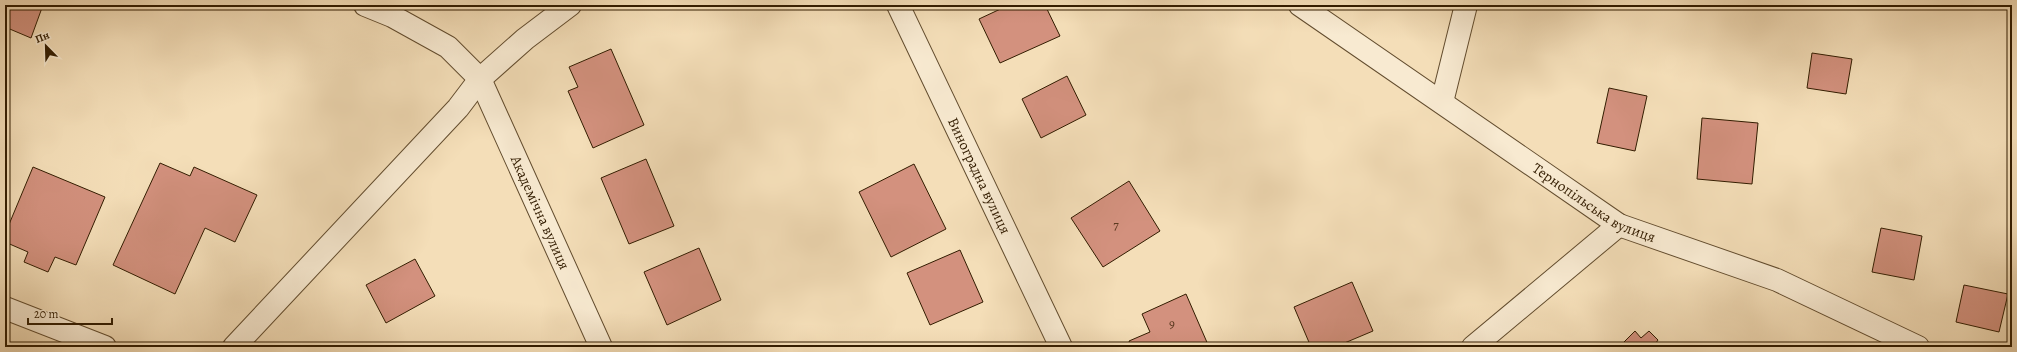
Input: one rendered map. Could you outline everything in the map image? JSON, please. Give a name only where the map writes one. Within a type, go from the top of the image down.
[{"type":"street","points":[[365,5],[392,16],[448,47],[480,79]]},
{"type":"street","points":[[234,347],[458,108],[480,79],[525,39],[570,5]]},
{"type":"street","name":"Виноградна вулиця","points":[[898,5],[1061,347]]},
{"type":"street","name":"Тернопільська вулиця","points":[[1300,5],[1619,225],[1777,280],[1918,347]]},
{"type":"street","points":[[1442,102],[1466,5]]},
{"type":"street","name":"Академічна вулиця","points":[[480,79],[602,347]]},
{"type":"street","points":[[1473,347],[1619,225]]},
{"type":"street","points":[[5,308],[105,347]]},
{"type":"building","points":[[5,5],[43,5],[31,38],[5,27]]},
{"type":"building","points":[[1009,5],[1045,5],[1060,36],[1000,63],[979,19]]},
{"type":"building","points":[[611,49],[644,125],[593,148],[568,91],[578,87],[569,67]]},
{"type":"building","points":[[1812,53],[1852,59],[1846,94],[1807,88]]},
{"type":"building","points":[[1067,76],[1086,115],[1041,138],[1022,99]]},
{"type":"building","points":[[1609,88],[1647,96],[1635,151],[1597,143]]},
{"type":"building","points":[[1702,118],[1758,123],[1752,184],[1697,179]]},
{"type":"building","points":[[646,159],[674,226],[629,244],[601,178]]},
{"type":"building","points":[[160,163],[190,176],[194,167],[257,195],[235,242],[205,228],[175,294],[113,265]]},
{"type":"building","points":[[914,164],[946,229],[891,257],[859,192]]},
{"type":"building","points":[[33,167],[105,197],[76,265],[55,257],[48,272],[24,262],[28,252],[5,242],[5,234]]},
{"type":"building","points":[[1129,181],[1160,231],[1103,267],[1071,218]]},
{"type":"building","points":[[1881,228],[1922,236],[1914,280],[1872,272]]},
{"type":"building","points":[[699,248],[721,300],[667,325],[644,272]]},
{"type":"building","points":[[960,250],[983,302],[930,325],[907,273]]},
{"type":"building","points":[[415,259],[435,296],[386,323],[366,285]]},
{"type":"building","points":[[1352,282],[1373,331],[1335,347],[1311,347],[1294,307]]},
{"type":"building","points":[[1964,285],[2008,294],[1999,332],[1956,322]]},
{"type":"building","points":[[1186,294],[1209,347],[1131,347],[1129,341],[1150,332],[1142,314]]},
{"type":"building","points":[[1635,331],[1641,338],[1649,331],[1658,340],[1653,347],[1619,347]]}]
